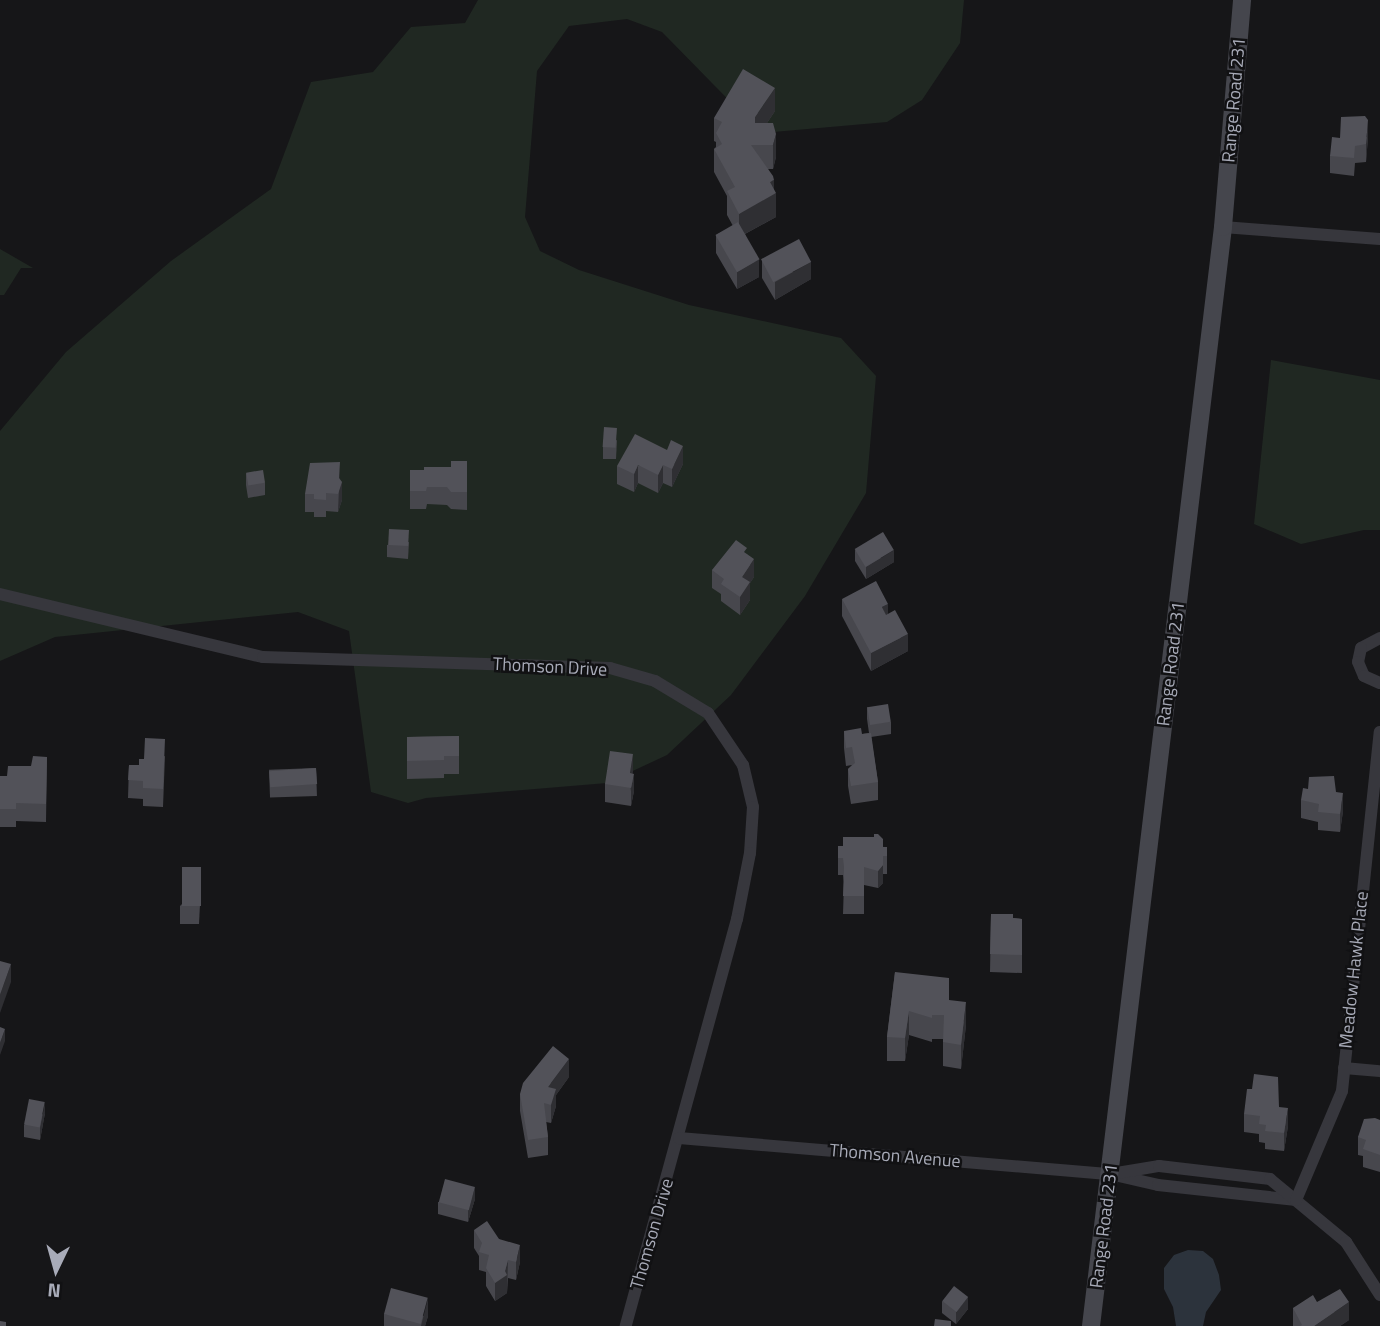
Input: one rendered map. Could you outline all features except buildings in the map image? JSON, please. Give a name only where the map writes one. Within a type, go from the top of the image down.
[{"type":"street","name":"Range Road 231","points":[[1091,1326],[1223,227],[1242,0]]},
{"type":"street","points":[[1223,227],[1380,239]]},
{"type":"street","name":"Thomson Drive","points":[[0,594],[263,657],[610,668],[655,681],[708,713],[743,765],[753,807],[750,853],[737,919],[626,1326]]},
{"type":"street","points":[[1380,638],[1366,643],[1358,662],[1364,676],[1380,683]]},
{"type":"street","name":"Meadow Hawk Place","points":[[1296,1200],[1342,1091],[1380,732]]},
{"type":"street","points":[[1344,1068],[1380,1071]]},
{"type":"street","name":"Thomson Avenue","points":[[679,1138],[1110,1174]]},
{"type":"street","points":[[1110,1174],[1159,1166],[1259,1175],[1278,1183],[1346,1242],[1380,1295]]},
{"type":"street","points":[[1110,1174],[1158,1185],[1296,1200]]},
{"type":"shaded area","points":[[478,0],[964,0],[960,43],[922,100],[887,122],[761,133],[662,32],[627,19],[569,26],[537,71],[525,217],[540,251],[579,270],[689,305],[841,338],[876,376],[866,493],[805,596],[731,695],[667,755],[607,783],[426,798],[408,803],[371,792],[349,631],[298,612],[55,637],[0,661],[0,431],[66,352],[171,261],[271,189],[311,82],[373,72],[411,27],[465,23]]},
{"type":"shaded area","points":[[0,249],[33,268],[21,268],[4,295],[0,295]]},
{"type":"shaded area","points":[[1271,360],[1380,380],[1380,530],[1364,530],[1301,544],[1254,524]]},
{"type":"shaded area","points":[[1188,1250],[1203,1251],[1213,1259],[1219,1275],[1221,1290],[1206,1312],[1203,1326],[1176,1326],[1173,1307],[1164,1289],[1164,1268],[1174,1255]]}]
